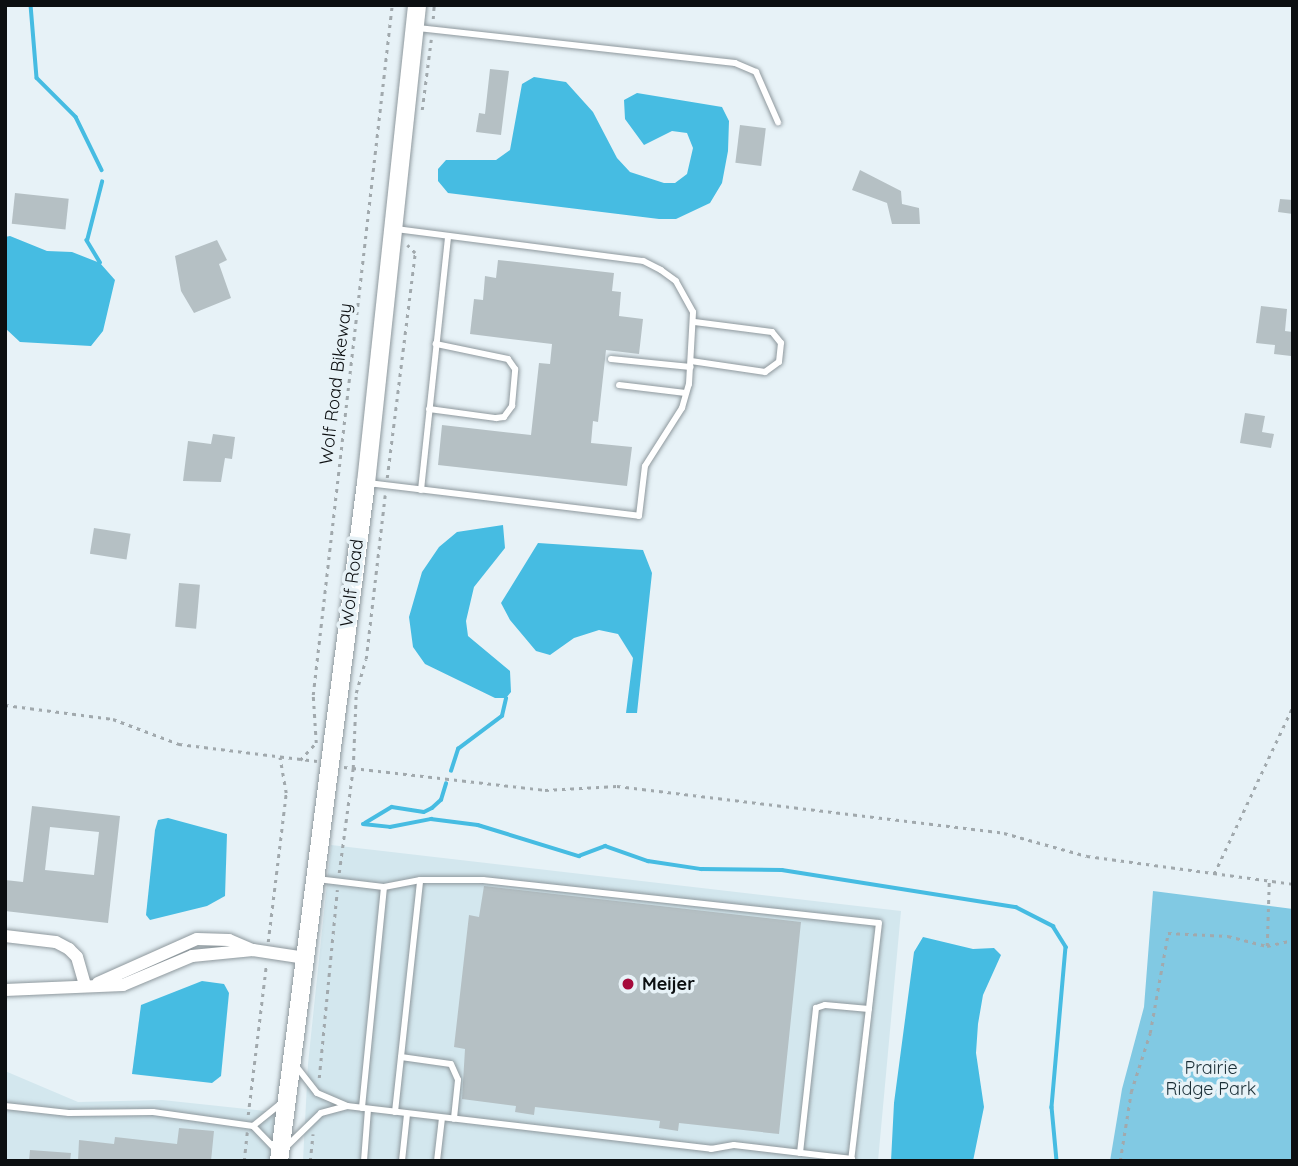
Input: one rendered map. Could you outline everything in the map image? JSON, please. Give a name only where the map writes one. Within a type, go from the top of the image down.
[{"type":"main road","name":"Wolf Road","points":[[280,1157],[401,229],[423,29],[417,5]]},
{"type":"street","points":[[5,936],[56,942],[69,949],[77,957],[92,984]]},
{"type":"street","points":[[8,988],[122,985],[192,956],[253,950],[304,958]]},
{"type":"lane","points":[[423,29],[735,63],[756,72],[778,121]]},
{"type":"lane","points":[[366,483],[639,516],[645,466],[682,408],[691,364],[695,322],[676,281],[643,261],[448,238],[401,229]]},
{"type":"lane","points":[[421,490],[448,238]]},
{"type":"lane","points":[[611,359],[771,370],[779,362],[781,343],[772,332],[695,322]]},
{"type":"lane","points":[[429,409],[496,418],[504,416],[512,406],[515,369],[508,359],[436,344]]},
{"type":"lane","points":[[619,385],[686,393]]},
{"type":"lane","points":[[292,1060],[317,1093],[347,1106],[711,1149],[734,1145],[851,1160],[879,923],[483,880],[420,880],[384,887],[315,878]]},
{"type":"lane","points":[[395,1112],[420,880]]},
{"type":"lane","points":[[364,1161],[365,1109],[384,887]]},
{"type":"lane","points":[[800,1153],[816,1008],[825,1004],[869,1009]]},
{"type":"lane","points":[[401,1057],[451,1064],[458,1080],[454,1119]]},
{"type":"lane","points":[[253,1126],[287,1099]]},
{"type":"lane","points":[[5,1106],[105,1115],[153,1112],[253,1126],[280,1157],[314,1119],[347,1106]]},
{"type":"lane","points":[[402,1161],[407,1114]]},
{"type":"lane","points":[[437,1161],[442,1118]]},
{"type":"path","name":"Wolf Road Bikeway","points":[[300,760],[316,743],[314,682],[392,5]]},
{"type":"path","points":[[421,124],[423,29],[435,5]]},
{"type":"path","points":[[317,1093],[338,881],[353,768],[356,693],[366,659],[415,253],[407,246],[401,229]]},
{"type":"path","points":[[5,705],[113,719],[179,744],[314,761]]},
{"type":"path","points":[[1214,874],[1293,706]]},
{"type":"path","points":[[341,766],[545,790],[617,786],[1004,833],[1087,856],[1293,884]]},
{"type":"path","points":[[1267,946],[1269,881]]},
{"type":"path","points":[[1120,1161],[1131,1092],[1150,1033],[1166,937],[1177,931],[1267,946],[1293,940]]},
{"type":"path","points":[[310,1161],[314,1119]]},
{"type":"shaded area","points":[[534,77],[566,82],[593,112],[617,158],[630,172],[664,183],[675,183],[687,174],[693,148],[687,133],[672,131],[644,145],[625,119],[624,100],[637,93],[722,107],[729,121],[728,151],[722,183],[710,203],[676,219],[659,219],[448,193],[438,181],[438,169],[446,160],[496,160],[510,150],[522,84]]},
{"type":"shaded area","points":[[10,236],[47,251],[72,252],[100,263],[115,280],[103,331],[91,346],[20,342],[5,328],[5,237]]},
{"type":"shaded area","points":[[503,525],[505,548],[474,587],[466,621],[468,636],[510,671],[511,692],[506,698],[495,698],[425,664],[413,647],[409,617],[422,572],[439,547],[457,532]]},
{"type":"shaded area","points":[[538,543],[643,550],[652,573],[637,713],[626,713],[633,658],[618,634],[599,630],[574,638],[550,655],[536,651],[510,620],[501,603]]},
{"type":"shaded area","points":[[168,818],[227,834],[225,896],[207,906],[150,920],[146,915],[155,830],[158,820]]},
{"type":"shaded area","points":[[331,845],[901,911],[878,1161],[303,1161],[308,1064]]},
{"type":"shaded area","points":[[923,937],[973,949],[994,948],[1001,955],[983,995],[978,1024],[976,1053],[984,1107],[973,1161],[891,1161],[894,1103],[914,952]]},
{"type":"shaded area","points":[[202,981],[224,984],[229,993],[221,1076],[212,1083],[132,1074],[141,1005]]},
{"type":"shaded area","points":[[5,1071],[78,1102],[162,1100],[285,1113],[279,1161],[5,1161]]},
{"type":"green space","name":"Prairie Ridge Park","points":[[1153,891],[1293,909],[1293,1161],[1110,1161],[1122,1089],[1144,1007]]},
{"type":"building","points":[[490,69],[509,71],[501,135],[476,132],[479,113],[485,114]]},
{"type":"building","points":[[740,125],[766,128],[761,166],[735,163]]},
{"type":"building","points":[[860,170],[901,191],[902,204],[919,208],[920,224],[892,224],[887,203],[852,190]]},
{"type":"building","points":[[15,193],[69,199],[65,229],[12,224]]},
{"type":"building","points":[[1280,199],[1293,200],[1293,214],[1278,212]]},
{"type":"building","points":[[217,240],[227,260],[219,264],[231,298],[194,313],[181,291],[175,256]]},
{"type":"building","points":[[498,260],[614,273],[612,291],[621,292],[619,316],[643,319],[639,354],[606,350],[598,422],[593,421],[591,443],[632,447],[627,486],[438,465],[442,425],[531,435],[539,363],[550,364],[552,344],[470,334],[474,299],[483,300],[485,276],[496,278]]},
{"type":"building","points":[[1261,306],[1287,309],[1285,331],[1293,332],[1291,356],[1274,354],[1275,345],[1256,343]]},
{"type":"building","points":[[1245,413],[1265,416],[1262,432],[1274,434],[1271,448],[1240,443]]},
{"type":"building","points":[[213,434],[235,437],[232,459],[225,458],[221,482],[183,481],[188,441],[211,444]]},
{"type":"building","points":[[94,528],[131,534],[126,559],[90,554]]},
{"type":"building","points":[[179,583],[200,585],[196,629],[175,627]]},
{"type":"building","points":[[32,806],[120,816],[108,923],[5,911],[5,880],[23,882]],"holes":[[[50,827],[99,832],[94,875],[45,870]]]},
{"type":"building","name":"Meijer","points":[[484,886],[801,922],[779,1134],[679,1123],[678,1131],[659,1128],[660,1121],[535,1107],[534,1115],[515,1112],[516,1106],[462,1099],[465,1049],[454,1047],[469,915],[479,917]]},
{"type":"building","points":[[179,1128],[214,1131],[211,1161],[78,1161],[79,1140],[114,1144],[115,1137],[177,1144]]},
{"type":"building","points":[[30,1150],[71,1153],[70,1161],[29,1161]]},
{"type":"waterway","points":[[31,5],[37,78],[76,117],[102,170]]},
{"type":"waterway","points":[[100,263],[87,241],[102,182]]},
{"type":"waterway","points":[[451,771],[458,749],[502,716],[506,698]]},
{"type":"waterway","points":[[365,823],[392,807],[424,812],[441,800],[446,784]]},
{"type":"waterway","points":[[363,824],[390,827],[431,819],[478,825],[579,856],[605,846],[648,861],[701,869],[782,870],[1016,907],[1053,926],[1066,947],[1052,1107],[1057,1161]]},
{"type":"place","name":"Meijer","points":[[628,984]]}]
